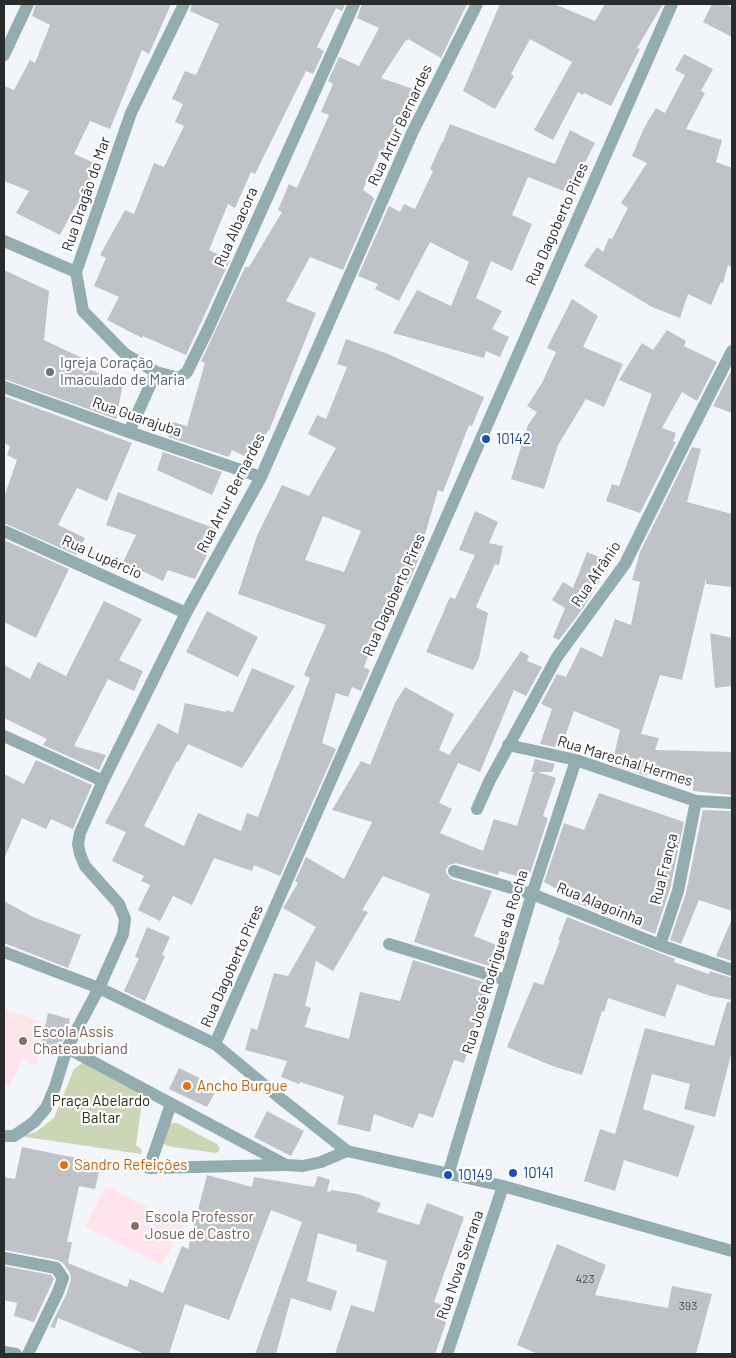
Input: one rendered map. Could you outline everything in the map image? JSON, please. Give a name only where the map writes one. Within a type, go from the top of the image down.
[{"type":"street","points":[[4,55],[28,4]]},
{"type":"street","name":"Rua Dragão do Mar","points":[[156,372],[125,354],[84,311],[76,272],[131,113],[184,4]]},
{"type":"street","name":"Rua Albacora","points":[[156,372],[179,378],[187,372],[354,4]]},
{"type":"street","name":"Rua Artur Bernardes","points":[[99,988],[123,934],[124,920],[120,904],[85,866],[78,844],[80,833],[103,781],[186,613],[261,477],[413,131],[477,4]]},
{"type":"street","name":"Rua Dagoberto Pires","points":[[347,1151],[215,1044],[672,4]]},
{"type":"street","points":[[4,241],[76,272]]},
{"type":"street","name":"Rua Afrânio","points":[[477,809],[508,745],[557,657],[625,564],[732,351]]},
{"type":"street","points":[[128,432],[156,372]]},
{"type":"street","name":"Rua Guarajuba","points":[[4,387],[261,477]]},
{"type":"street","name":"Rua Lupércio","points":[[4,531],[186,613]]},
{"type":"street","points":[[4,736],[103,781]]},
{"type":"street","name":"Rua Marechal Hermes","points":[[508,745],[576,760],[696,801],[732,803]]},
{"type":"street","name":"Rua José Rodrigues da Rocha","points":[[448,1174],[532,894],[576,760]]},
{"type":"street","name":"Rua França","points":[[660,945],[678,891],[696,801]]},
{"type":"street","name":"Rua Alagoinha","points":[[454,871],[532,894],[660,945],[732,970]]},
{"type":"street","points":[[389,944],[506,980]]},
{"type":"street","points":[[4,952],[99,988],[215,1044]]},
{"type":"street","points":[[4,1136],[14,1136],[34,1122],[46,1108],[55,1087],[67,1048],[99,988]]},
{"type":"street","points":[[67,1048],[286,1165]]},
{"type":"street","points":[[171,1104],[148,1168],[303,1166],[320,1162],[347,1151],[503,1186],[732,1251]]},
{"type":"street","name":"Rua Nova Serrana","points":[[447,1354],[503,1186]]},
{"type":"street","points":[[4,1258],[56,1268],[63,1278],[28,1354]]},
{"type":"street","points":[[4,1352],[16,1354]]},
{"type":"shaded area","name":"Escola Assis Chateaubriand","points":[[4,1009],[45,1023],[36,1066],[23,1059],[9,1087],[4,1081]]},
{"type":"shaded area","name":"Escola Professor Josue de Castro","points":[[106,1186],[184,1225],[161,1265],[85,1227]]},
{"type":"green space","name":"Praça Abelardo Baltar","points":[[87,1062],[136,1089],[140,1096],[141,1109],[136,1145],[142,1150],[141,1154],[19,1136],[36,1132],[54,1118],[74,1069]]},
{"type":"green space","name":"Praça Abelardo Baltar","points":[[177,1123],[217,1144],[220,1149],[216,1153],[167,1146],[164,1144],[164,1141],[168,1124]]},
{"type":"building","points":[[36,4],[171,4],[149,54],[142,50],[110,129],[90,121],[74,154],[99,165],[92,183],[90,182],[60,235],[16,213],[29,191],[4,181],[4,86],[14,90],[30,60],[35,63],[50,25],[32,16]]},
{"type":"building","points":[[192,4],[345,4],[342,11],[336,8],[317,47],[324,51],[313,74],[306,71],[255,174],[251,172],[235,208],[228,204],[209,250],[230,260],[186,355],[143,336],[142,338],[107,320],[119,297],[94,286],[106,258],[100,255],[125,210],[134,214],[154,163],[164,167],[184,126],[175,122],[183,104],[172,99],[185,71],[196,75],[219,24],[190,11]]},
{"type":"building","points":[[362,4],[467,4],[441,58],[408,39],[381,78],[413,89],[389,154],[381,150],[363,190],[374,199],[343,270],[310,257],[286,301],[316,313],[269,431],[253,460],[232,450],[229,457],[168,437],[173,422],[187,426],[205,363],[201,361],[245,267],[249,267],[282,212],[278,210],[289,184],[297,188],[329,115],[321,112],[333,84],[328,81],[339,57],[359,66],[379,28],[357,18]]},
{"type":"building","points":[[500,4],[554,4],[595,21],[605,4],[663,4],[637,48],[640,49],[611,106],[578,92],[553,140],[534,130],[572,62],[530,39],[511,74],[514,76],[495,109],[463,91]]},
{"type":"building","points":[[712,4],[725,4],[732,8],[732,37],[703,22]]},
{"type":"building","points":[[684,54],[713,69],[701,91],[705,93],[686,129],[722,140],[716,162],[732,168],[732,267],[728,265],[723,283],[721,282],[711,305],[688,294],[680,318],[652,307],[584,266],[597,247],[603,252],[609,238],[612,239],[628,208],[621,203],[647,163],[632,156],[644,128],[656,108],[665,113],[685,75],[675,70]]},
{"type":"building","points":[[450,124],[555,164],[570,130],[595,143],[569,193],[528,177],[512,215],[532,224],[512,271],[491,261],[476,298],[502,311],[492,329],[509,337],[500,357],[486,351],[484,358],[393,333],[417,290],[451,306],[469,262],[430,242],[399,301],[375,289],[378,284],[358,276],[389,206],[400,212],[404,204],[415,209],[433,171],[430,169]]},
{"type":"building","name":"Igreja Coração Imaculado de Maria","points":[[4,270],[49,291],[44,340],[82,358],[84,367],[123,383],[116,419],[4,379]]},
{"type":"building","points":[[572,299],[598,316],[583,347],[623,364],[604,407],[586,399],[558,445],[544,489],[511,479],[528,425],[537,412],[527,406],[542,383],[556,352],[547,348]]},
{"type":"building","points":[[667,330],[686,341],[684,346],[717,362],[697,401],[682,392],[662,428],[676,433],[673,441],[676,442],[640,513],[606,501],[612,484],[619,486],[652,394],[619,380],[642,343],[653,350]]},
{"type":"building","points":[[346,339],[388,354],[484,397],[472,426],[469,425],[443,492],[438,490],[420,556],[408,584],[397,579],[364,667],[370,670],[361,691],[352,687],[348,697],[336,693],[322,743],[336,749],[280,876],[254,865],[252,871],[214,858],[192,905],[173,896],[160,921],[138,910],[150,885],[141,881],[144,876],[112,861],[126,832],[105,823],[158,723],[178,734],[185,703],[233,712],[252,668],[295,686],[242,768],[188,744],[177,761],[144,826],[184,846],[198,813],[241,831],[247,813],[258,817],[310,678],[304,675],[326,625],[238,594],[257,536],[282,485],[309,496],[336,448],[308,434],[317,415],[326,419],[347,367],[337,364]],"holes":[[[323,516],[361,531],[344,572],[305,560]]]},
{"type":"building","points":[[732,369],[732,413],[713,406]]},
{"type":"building","points":[[4,396],[132,443],[107,501],[77,488],[58,525],[85,538],[76,555],[4,523],[4,497],[17,460],[7,455],[10,446],[4,443]]},
{"type":"building","points":[[692,447],[701,449],[687,502],[732,514],[732,587],[706,584],[706,579],[682,680],[660,675],[641,734],[659,738],[655,750],[732,752],[732,795],[693,791],[693,776],[644,775],[612,764],[620,730],[574,711],[561,748],[540,744],[552,709],[541,704],[557,674],[566,677],[581,647],[602,657],[615,619],[631,625],[640,582],[632,580],[640,552]]},
{"type":"building","points":[[163,452],[222,472],[212,495],[157,470]]},
{"type":"building","points":[[118,492],[216,529],[208,553],[195,579],[168,570],[163,581],[123,562],[136,535],[106,525]]},
{"type":"building","points":[[475,511],[498,522],[489,543],[503,546],[499,565],[495,564],[476,607],[488,613],[479,658],[473,670],[426,652],[450,597],[455,599],[475,555],[459,550]]},
{"type":"building","points":[[4,540],[69,569],[36,638],[4,622]]},
{"type":"building","points":[[587,552],[608,561],[602,577],[584,607],[559,640],[553,637],[565,608],[552,600],[563,582],[573,588]]},
{"type":"building","points":[[104,601],[142,619],[119,660],[143,671],[134,691],[108,679],[74,746],[106,755],[99,770],[43,745],[47,739],[4,718],[4,665],[30,679],[38,662],[66,676]]},
{"type":"building","points":[[207,611],[258,637],[238,677],[186,652]]},
{"type":"building","points":[[710,633],[732,638],[732,686],[715,688]]},
{"type":"building","points":[[521,651],[529,656],[527,661],[542,667],[526,696],[514,690],[480,772],[458,763],[439,803],[452,809],[440,833],[483,851],[494,819],[517,826],[534,772],[531,772],[535,759],[555,764],[552,772],[538,772],[556,778],[543,816],[548,818],[530,874],[526,872],[524,878],[499,871],[498,875],[456,863],[449,865],[446,869],[446,873],[451,879],[492,891],[474,936],[506,949],[498,969],[414,942],[430,894],[383,876],[362,910],[368,912],[333,971],[316,961],[305,1006],[311,1008],[305,1027],[349,1039],[360,992],[400,1001],[413,960],[490,984],[464,1063],[454,1060],[433,1118],[419,1113],[413,1128],[374,1114],[370,1132],[337,1124],[344,1096],[300,1082],[299,1084],[281,1077],[287,1061],[245,1050],[251,1028],[257,1030],[274,973],[288,976],[316,927],[283,908],[298,883],[295,881],[306,857],[344,879],[372,822],[332,810],[361,761],[370,765],[395,703],[405,687],[454,714],[439,750],[449,755]]},
{"type":"building","points":[[36,760],[92,785],[73,829],[51,819],[46,829],[22,818],[4,859],[4,774],[24,784]]},
{"type":"building","points":[[599,793],[684,822],[670,889],[655,934],[572,901],[573,898],[544,882],[564,823],[584,830]]},
{"type":"building","points":[[703,810],[732,811],[732,911],[699,900],[681,944],[670,940],[686,893]]},
{"type":"building","points":[[4,901],[33,917],[81,935],[68,968],[4,943]]},
{"type":"building","points":[[567,917],[675,959],[674,962],[709,974],[710,971],[732,978],[732,1000],[710,996],[677,984],[665,1017],[608,998],[604,1012],[602,1011],[582,1075],[555,1067],[507,1047],[534,982],[543,985]]},
{"type":"building","points":[[732,919],[732,961],[716,956]]},
{"type":"building","points":[[147,927],[170,937],[162,955],[165,956],[145,1001],[124,991],[139,958],[135,957]]},
{"type":"building","points":[[727,1002],[732,1002],[732,1051],[715,1117],[684,1109],[690,1084],[652,1074],[643,1109],[695,1126],[678,1177],[624,1160],[615,1191],[584,1181],[600,1129],[615,1134],[645,1028],[714,1046]]},
{"type":"building","points":[[48,1013],[70,1019],[68,1030],[57,1052],[40,1048]]},
{"type":"building","points":[[179,1068],[218,1087],[207,1107],[169,1089]]},
{"type":"building","points":[[267,1111],[304,1131],[291,1156],[254,1137]]},
{"type":"building","points":[[22,1147],[101,1163],[95,1189],[79,1186],[67,1242],[72,1242],[68,1263],[127,1287],[130,1279],[163,1293],[182,1246],[188,1249],[207,1175],[252,1187],[254,1177],[314,1187],[318,1176],[330,1180],[327,1191],[358,1194],[381,1203],[377,1212],[419,1225],[427,1203],[464,1217],[434,1302],[451,1308],[435,1354],[335,1354],[351,1305],[374,1312],[387,1261],[356,1251],[357,1245],[318,1233],[307,1281],[337,1291],[331,1311],[291,1298],[276,1354],[255,1354],[302,1222],[271,1210],[229,1320],[185,1304],[169,1354],[145,1354],[58,1318],[55,1328],[50,1327],[66,1295],[71,1280],[70,1273],[63,1263],[58,1260],[4,1250],[4,1177],[15,1179]]},
{"type":"building","points":[[557,1244],[606,1265],[595,1295],[668,1308],[672,1286],[712,1294],[696,1354],[538,1354],[517,1345]]},
{"type":"building","points":[[4,1266],[51,1275],[54,1279],[34,1322],[14,1316],[17,1303],[4,1300]]},
{"type":"place","name":"Igreja Coração Imaculado de Maria","points":[[50,372]]},
{"type":"place","name":"10142","points":[[486,439]]},
{"type":"place","name":"Escola Assis Chateaubriand","points":[[23,1041]]},
{"type":"place","name":"Ancho Burgue","points":[[187,1086]]},
{"type":"place","name":"Sandro Refeições","points":[[64,1165]]},
{"type":"place","name":"10141","points":[[513,1173]]},
{"type":"place","name":"10149","points":[[448,1175]]},
{"type":"place","name":"Escola Professor Josue de Castro","points":[[135,1226]]}]
